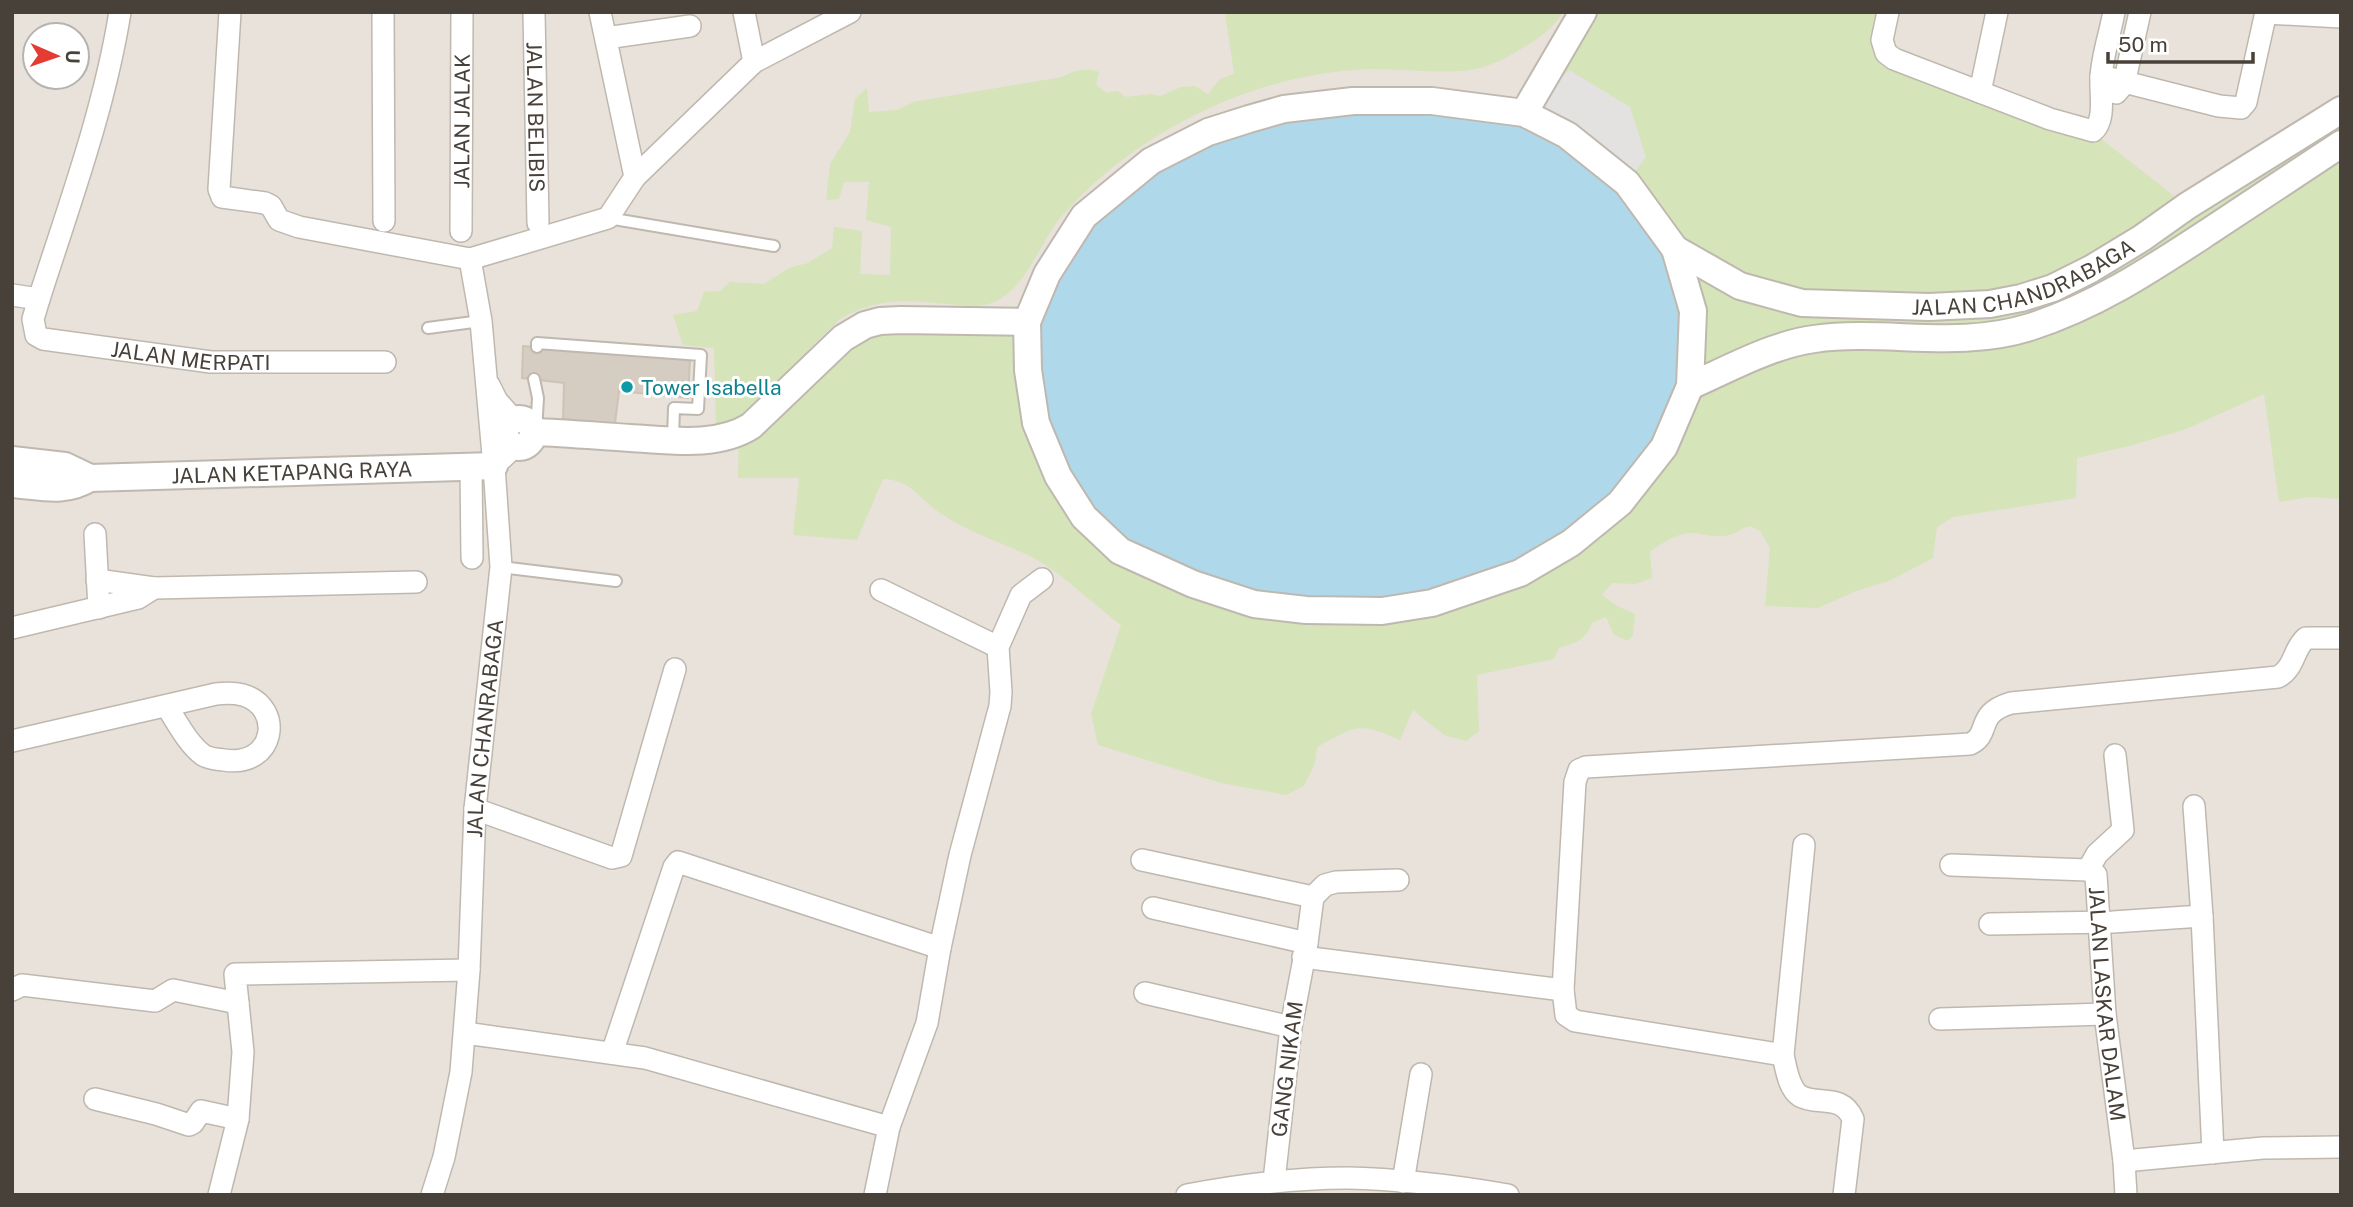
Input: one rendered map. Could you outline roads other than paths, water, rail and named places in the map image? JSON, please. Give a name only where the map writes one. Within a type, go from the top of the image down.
[{"type":"street","points":[[12,295],[38,299],[96,120],[111,63],[120,12]]},
{"type":"street","points":[[230,12],[219,189],[222,197],[265,203],[271,206],[279,220],[299,228],[470,259],[608,218],[635,177],[754,62],[850,12]]},
{"type":"street","points":[[383,12],[384,221]]},
{"type":"street","name":"JALAN JALAK","points":[[461,231],[462,12]]},
{"type":"street","name":"JALAN BELIBIS","points":[[534,12],[538,223]]},
{"type":"street","points":[[600,12],[635,177]]},
{"type":"street","points":[[744,12],[754,62]]},
{"type":"street","points":[[1524,113],[1583,12]]},
{"type":"street","points":[[1888,12],[1882,40],[1886,53],[1894,59],[2050,119],[2091,131],[2098,125],[2101,114],[2101,76],[2114,12]]},
{"type":"street","points":[[1980,92],[1997,12]]},
{"type":"street","points":[[2101,114],[2124,84],[2140,12]]},
{"type":"street","points":[[2101,76],[2124,84],[2241,108],[2246,102],[2266,13],[2341,17]]},
{"type":"street","points":[[607,38],[690,26]]},
{"type":"street","points":[[1353,101],[1432,101],[1524,113],[1567,135],[1627,184],[1675,248],[1693,311],[1690,386],[1664,447],[1620,503],[1571,543],[1520,573],[1432,603],[1382,611],[1306,610],[1254,604],[1192,584],[1120,551],[1084,517],[1058,476],[1036,424],[1028,370],[1027,322],[1047,274],[1084,216],[1151,161],[1208,132],[1284,109],[1353,101]]},
{"type":"street","name":"JALAN CHANDRABAGA","points":[[1675,248],[1740,286],[1802,303],[1929,307],[1990,304],[2021,298],[2053,288],[2091,269],[2341,110]]},
{"type":"street","name":"JALAN CHANDRABAGA","points":[[1690,386],[1764,354],[1813,339],[1848,336],[1969,339],[2030,327],[2102,299],[2341,144]]},
{"type":"street","name":"JALAN CHANRABAGA","points":[[432,1195],[444,1157],[461,1072],[469,970],[475,809],[501,567],[483,466],[486,380],[481,321],[470,259]]},
{"type":"street","name":"JALAN MERPATI","points":[[38,299],[33,323],[36,335],[43,339],[211,362],[385,362]]},
{"type":"street","points":[[472,558],[483,466],[524,433],[673,440],[709,439],[739,434],[751,426],[843,338],[865,325],[901,320],[1027,322]]},
{"type":"street","points":[[486,380],[497,401],[524,433]]},
{"type":"street","name":"JALAN KETAPANG RAYA","points":[[12,460],[65,466],[90,478],[483,466]]},
{"type":"street","name":"JALAN KETAPANG RAYA","points":[[12,484],[66,488],[90,478]]},
{"type":"street","points":[[95,534],[99,608]]},
{"type":"street","points":[[875,1195],[889,1127],[927,1024],[960,855],[1001,699],[998,647],[1021,595],[1042,579]]},
{"type":"street","points":[[97,580],[154,588],[416,582]]},
{"type":"street","points":[[12,628],[138,598],[154,588]]},
{"type":"street","points":[[881,590],[998,647]]},
{"type":"street","points":[[1783,1055],[1575,1021],[1564,1011],[1575,782],[1577,771],[1581,768],[1970,744],[1978,740],[1986,719],[1993,711],[2011,703],[2278,677],[2289,669],[2304,639],[2313,636],[2341,638]]},
{"type":"street","points":[[475,809],[612,858],[621,856],[675,670]]},
{"type":"street","points":[[12,741],[216,694],[242,695],[258,705],[266,716],[269,730],[267,742],[259,753],[243,762],[209,758],[201,754],[167,707]]},
{"type":"street","points":[[2088,870],[2097,854],[2123,830],[2115,755]]},
{"type":"street","points":[[2194,806],[2213,1153]]},
{"type":"street","points":[[1804,845],[1783,1055],[1792,1086],[1800,1096],[1843,1105],[1853,1119],[1844,1195]]},
{"type":"street","points":[[1142,860],[1313,897],[1325,885],[1336,882],[1398,880]]},
{"type":"street","points":[[612,1053],[674,867],[678,862],[940,948]]},
{"type":"street","name":"JALAN LASKAR DALAM","points":[[1951,865],[2088,870],[2097,878],[2105,1014],[2126,1195]]},
{"type":"street","name":"GANG NIKAM","points":[[1261,1186],[1313,897]]},
{"type":"street","points":[[1153,908],[1305,950],[1563,990]]},
{"type":"street","points":[[1990,924],[2101,922],[2202,916]]},
{"type":"street","points":[[219,1195],[238,1119],[243,1052],[235,974],[469,970]]},
{"type":"street","points":[[12,990],[22,985],[151,1001],[159,1000],[173,990],[238,1003]]},
{"type":"street","points":[[1145,993],[1291,1027]]},
{"type":"street","points":[[1940,1019],[2105,1014]]},
{"type":"street","points":[[465,1033],[645,1058],[889,1127]]},
{"type":"street","points":[[1403,1182],[1421,1074]]},
{"type":"street","points":[[94,1099],[188,1125],[203,1111],[238,1119]]},
{"type":"street","points":[[2124,1161],[2263,1148],[2341,1147]]},
{"type":"street","points":[[1186,1195],[1261,1186],[1345,1187],[1403,1182],[1508,1195]]},
{"type":"lane","points":[[608,218],[774,246]]},
{"type":"lane","points":[[428,328],[481,321]]},
{"type":"lane","points":[[537,347],[537,343],[701,355],[698,409],[674,408],[673,440]]},
{"type":"lane","points":[[524,433],[538,398],[534,379]]},
{"type":"lane","points":[[501,567],[616,581]]},
{"type":"water","points":[[1284,109],[1524,113],[1627,183],[1693,311],[1664,447],[1571,543],[1382,611],[1192,584],[1084,517],[1029,373],[1047,274],[1106,197]]},
{"type":"place","name":"Tower Isabella","points":[[627,387]]}]
